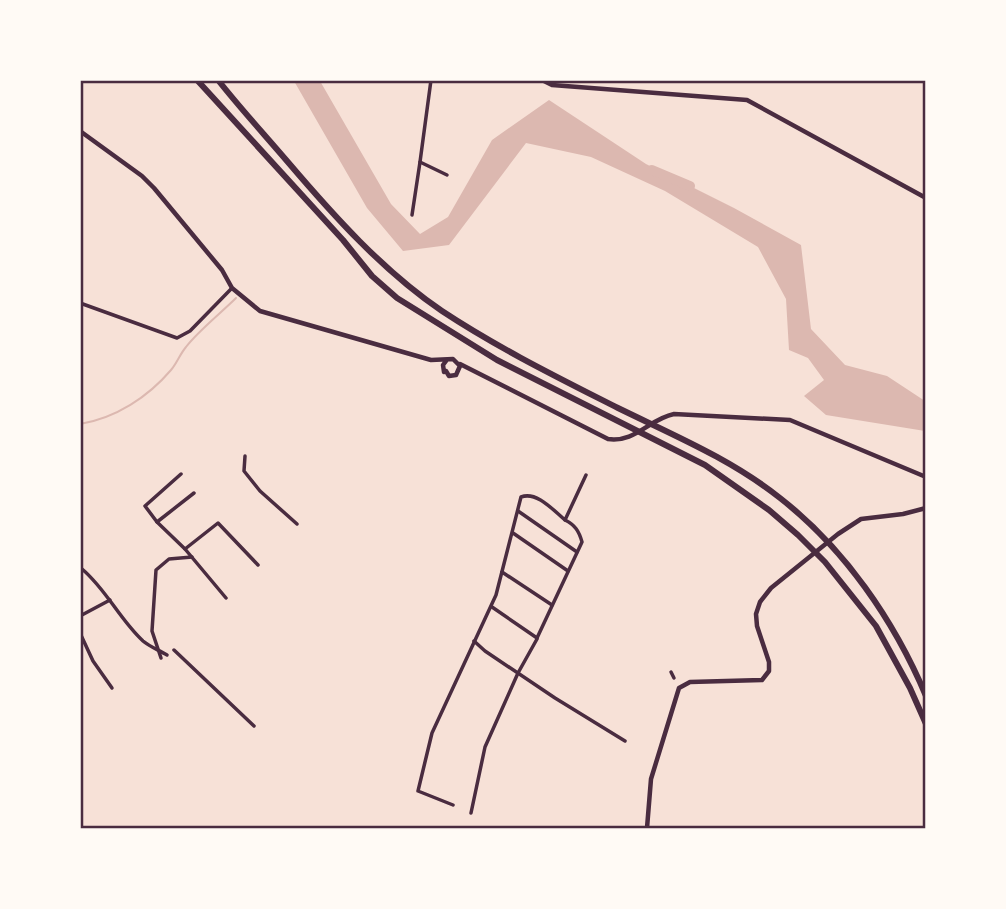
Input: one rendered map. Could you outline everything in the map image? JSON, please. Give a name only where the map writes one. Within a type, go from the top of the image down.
[{"type":"highway","points":[[197,80],[372,276],[397,298],[497,360],[705,465],[769,510],[825,562],[876,626],[910,688],[926,724]]},
{"type":"highway","points":[[218,80],[317,196],[412,289],[442,311],[503,348],[709,452],[779,496],[813,527],[862,583],[906,652],[926,696]]},
{"type":"street","points":[[580,80],[580,87]]},
{"type":"street","points":[[412,215],[430,81]]},
{"type":"street","points":[[544,81],[552,85],[747,100],[926,198]]},
{"type":"street","points":[[80,131],[142,176],[222,270],[232,288],[260,311],[431,360],[453,359],[608,439],[629,438],[661,418],[674,414],[774,418],[805,426],[926,477]]},
{"type":"street","points":[[420,162],[447,175]]},
{"type":"street","points":[[80,303],[177,338],[190,331],[232,288]]},
{"type":"street","points":[[431,360],[449,376],[475,372]]},
{"type":"street","points":[[443,369],[446,361]]},
{"type":"street","points":[[458,373],[459,364]]},
{"type":"street","points":[[245,456],[244,471],[260,491],[297,524]]},
{"type":"street","points":[[181,474],[145,506],[226,598]]},
{"type":"street","points":[[565,520],[586,475]]},
{"type":"street","points":[[157,522],[194,493]]},
{"type":"street","points":[[453,805],[418,791],[432,733],[491,607],[521,497],[534,496],[572,523],[580,532],[582,541],[485,747],[471,813]]},
{"type":"street","points":[[647,828],[651,779],[679,688],[690,682],[762,680],[769,671],[769,662],[757,626],[756,614],[760,602],[772,588],[838,534],[861,519],[926,508]]},
{"type":"street","points":[[518,511],[577,552]]},
{"type":"street","points":[[185,549],[218,523],[258,565]]},
{"type":"street","points":[[513,533],[568,571]]},
{"type":"street","points":[[161,658],[152,631],[156,570],[169,559],[192,557]]},
{"type":"street","points":[[82,569],[93,578],[137,634],[146,643],[167,655]]},
{"type":"street","points":[[502,572],[552,605]]},
{"type":"street","points":[[80,616],[110,600]]},
{"type":"street","points":[[491,607],[537,638]]},
{"type":"street","points":[[80,633],[93,661],[112,688]]},
{"type":"street","points":[[474,641],[485,652],[625,741]]},
{"type":"street","points":[[174,650],[254,726]]},
{"type":"street","points":[[671,672],[674,678]]},
{"type":"shaded area","points":[[294,81],[320,81],[391,204],[420,234],[448,217],[492,140],[549,100],[646,164],[801,245],[811,329],[845,365],[887,376],[925,401],[925,431],[826,415],[804,396],[824,380],[808,358],[789,350],[786,299],[758,247],[665,191],[591,157],[526,143],[449,245],[403,251],[367,208]]},
{"type":"waterway","points":[[652,170],[690,186]]},
{"type":"waterway","points":[[80,424],[119,411],[152,389],[171,370],[191,341],[236,298]]}]
